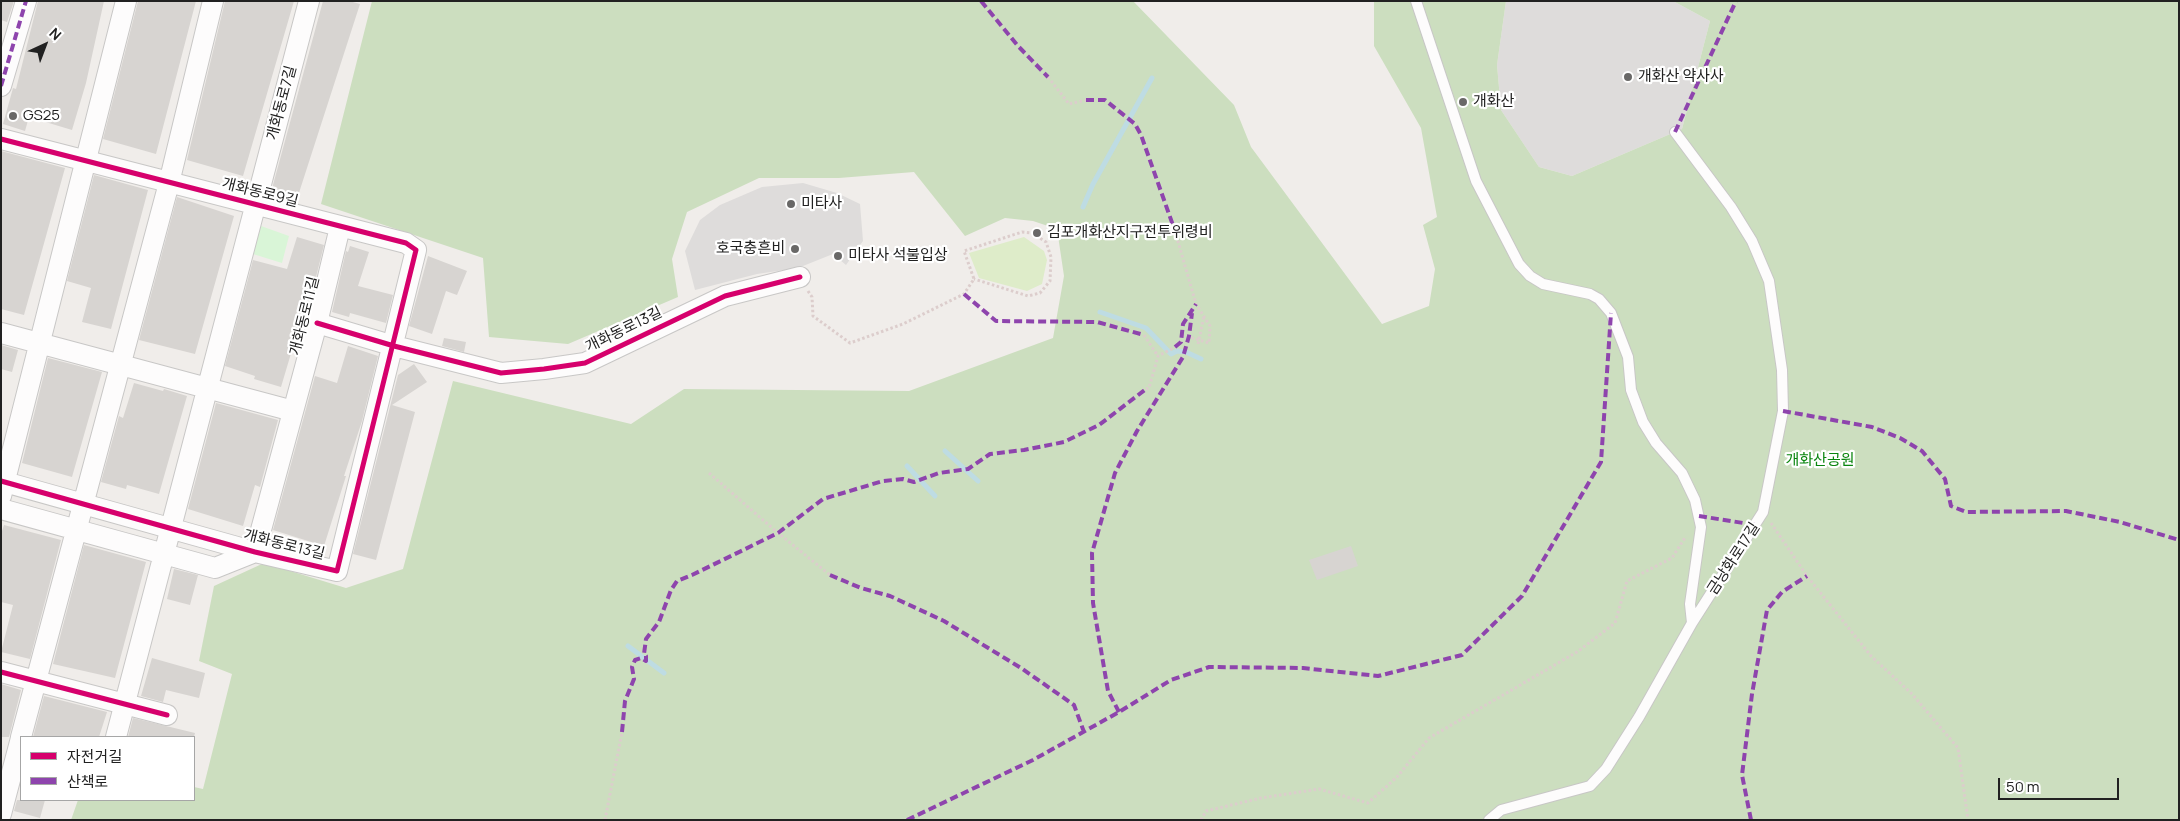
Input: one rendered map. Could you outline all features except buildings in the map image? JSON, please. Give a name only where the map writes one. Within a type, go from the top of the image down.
[{"type":"street","points":[[1,86],[26,1]]},
{"type":"street","points":[[40,344],[126,1]]},
{"type":"street","points":[[22,736],[169,183],[213,1]]},
{"type":"street","name":"개화동로7길","points":[[255,205],[309,1]]},
{"type":"street","name":"개화동로9길","points":[[1,139],[406,243],[416,250],[394,346]]},
{"type":"street","points":[[116,736],[255,205]]},
{"type":"street","name":"개화동로11길","points":[[293,411],[340,227]]},
{"type":"street","name":"개화동로13길","points":[[317,323],[394,346],[501,372],[544,370],[584,363],[725,296],[800,277]]},
{"type":"street","points":[[1,333],[293,411]]},
{"type":"street","name":"개화동로13길","points":[[40,344],[2,486],[83,504],[255,552],[337,571],[394,346]]},
{"type":"street","name":"개화동로13길","points":[[255,552],[293,411]]},
{"type":"street","name":"개화동로13길","points":[[1,510],[215,568],[255,552]]},
{"type":"street","points":[[1,672],[166,715]]},
{"type":"street","points":[[1,814],[20,742]]},
{"type":"lane","points":[[1416,1],[1476,181],[1519,264],[1530,276],[1543,284],[1590,294],[1599,299],[1611,313],[1628,358],[1631,390],[1635,405],[1656,443],[1688,483],[1696,500],[1701,527],[1690,604],[1692,623]]},
{"type":"lane","name":"금낭화로17길","points":[[1489,820],[1501,810],[1590,786],[1606,769],[1623,744],[1692,623],[1763,512],[1783,411],[1782,370],[1769,282],[1752,241],[1731,207],[1675,132]]},
{"type":"path","points":[[955,1],[964,1]]},
{"type":"path","points":[[1048,77],[1069,104],[1086,100]]},
{"type":"path","points":[[1175,231],[1196,304],[1210,326],[1209,343],[1183,336]]},
{"type":"path","points":[[1022,232],[1032,233],[1046,242],[1051,257],[1050,281],[1040,293],[1028,296],[974,279],[964,251],[1022,232]]},
{"type":"path","points":[[800,277],[812,297],[813,316],[850,343],[903,324],[964,294],[974,279]]},
{"type":"path","points":[[1198,344],[1204,316]]},
{"type":"path","points":[[1144,334],[1158,356]]},
{"type":"path","points":[[1146,389],[1149,388],[1158,356],[1175,347]]},
{"type":"path","points":[[709,473],[830,575]]},
{"type":"path","points":[[1763,512],[1807,576],[1871,656],[1912,694],[1958,748],[1968,820]]},
{"type":"path","points":[[1201,820],[1206,811],[1261,798],[1320,790],[1368,803],[1397,777],[1429,738],[1577,652],[1615,623],[1627,581],[1672,558],[1699,516]]},
{"type":"path","points":[[605,820],[622,732]]},
{"type":"shaded area","points":[[1506,1],[1673,1],[1710,21],[1682,129],[1572,176],[1539,167],[1501,110],[1497,65]]},
{"type":"shaded area","name":"미타사","points":[[803,183],[837,193],[860,204],[863,241],[846,265],[833,254],[798,268],[757,274],[695,290],[685,251],[700,220],[720,205],[762,187]]},
{"type":"green space","name":"개화산공원","points":[[372,1],[1133,1],[1234,105],[1251,147],[1382,324],[1429,306],[1435,269],[1423,225],[1437,217],[1421,128],[1374,46],[1374,1],[1506,1],[1497,65],[1501,110],[1539,167],[1572,176],[1682,129],[1710,21],[1673,1],[2179,1],[2179,820],[71,820],[78,801],[195,801],[195,787],[203,789],[232,674],[199,661],[214,586],[264,563],[346,588],[403,569],[453,381],[631,424],[684,389],[909,391],[1053,338],[1064,276],[1057,229],[1033,221],[1005,218],[965,236],[914,172],[839,178],[759,178],[687,212],[672,259],[678,297],[568,344],[489,337],[483,258],[321,204]]},
{"type":"green space","points":[[261,226],[289,236],[282,263],[253,254]]},
{"type":"green space","points":[[1024,237],[1044,251],[1047,260],[1042,284],[1027,291],[979,278],[969,253]]},
{"type":"waterway","points":[[1083,207],[1093,184],[1152,78]]},
{"type":"waterway","points":[[1100,312],[1146,328],[1171,354],[1177,351],[1186,352],[1201,359]]},
{"type":"waterway","points":[[945,451],[978,481]]},
{"type":"waterway","points":[[907,466],[935,496]]},
{"type":"waterway","points":[[628,646],[664,673]]},
{"type":"marked path","points":[[1,86],[26,1]]},
{"type":"marked path","points":[[981,1],[1018,46],[1048,77]]},
{"type":"marked path","points":[[1675,132],[1736,1]]},
{"type":"marked path","points":[[1086,100],[1105,100],[1135,124],[1141,135],[1175,231]]},
{"type":"marked path","points":[[964,294],[996,321],[1097,322],[1144,335]]},
{"type":"marked path","points":[[1175,347],[1181,342],[1183,324],[1196,304]]},
{"type":"marked path","points":[[1119,712],[1108,691],[1093,603],[1092,553],[1115,473],[1137,431],[1183,357],[1189,336],[1192,313]]},
{"type":"marked path","points":[[907,820],[1033,760],[1119,712],[1171,680],[1209,667],[1303,668],[1378,676],[1462,655],[1522,596],[1601,462],[1611,313]]},
{"type":"marked path","points":[[622,732],[625,701],[634,679],[632,667],[635,660],[641,658],[646,661],[644,654],[646,639],[659,622],[671,590],[677,581],[778,533],[823,499],[883,481],[903,479],[914,482],[939,473],[968,469],[990,454],[1064,442],[1099,425],[1146,389]]},
{"type":"marked path","points":[[1783,411],[1872,427],[1900,438],[1922,451],[1945,479],[1951,506],[1966,512],[2066,511],[2120,522],[2179,540]]},
{"type":"marked path","points":[[1699,516],[1756,525]]},
{"type":"marked path","points":[[830,575],[861,588],[890,596],[944,621],[1021,668],[1074,705],[1084,732]]},
{"type":"marked path","points":[[1751,820],[1742,775],[1752,694],[1767,610],[1782,592],[1807,576]]},
{"type":"cycle path","points":[[1,139],[406,243],[416,250],[337,571],[255,552],[1,481]]},
{"type":"cycle path","points":[[317,323],[394,346],[501,373],[544,369],[585,363],[725,296],[800,277]]},
{"type":"cycle path","points":[[1,672],[167,715]]},
{"type":"place","name":"개화산 약사사","points":[[1628,77]]},
{"type":"place","name":"개화산","points":[[1463,102]]},
{"type":"place","name":"GS25","points":[[13,116]]},
{"type":"place","name":"미타사","points":[[791,204]]},
{"type":"place","name":"김포개화산지구전투위령비","points":[[1037,233]]},
{"type":"place","name":"호국충흔비","points":[[795,249]]},
{"type":"place","name":"미타사 석불입상","points":[[838,256]]}]
